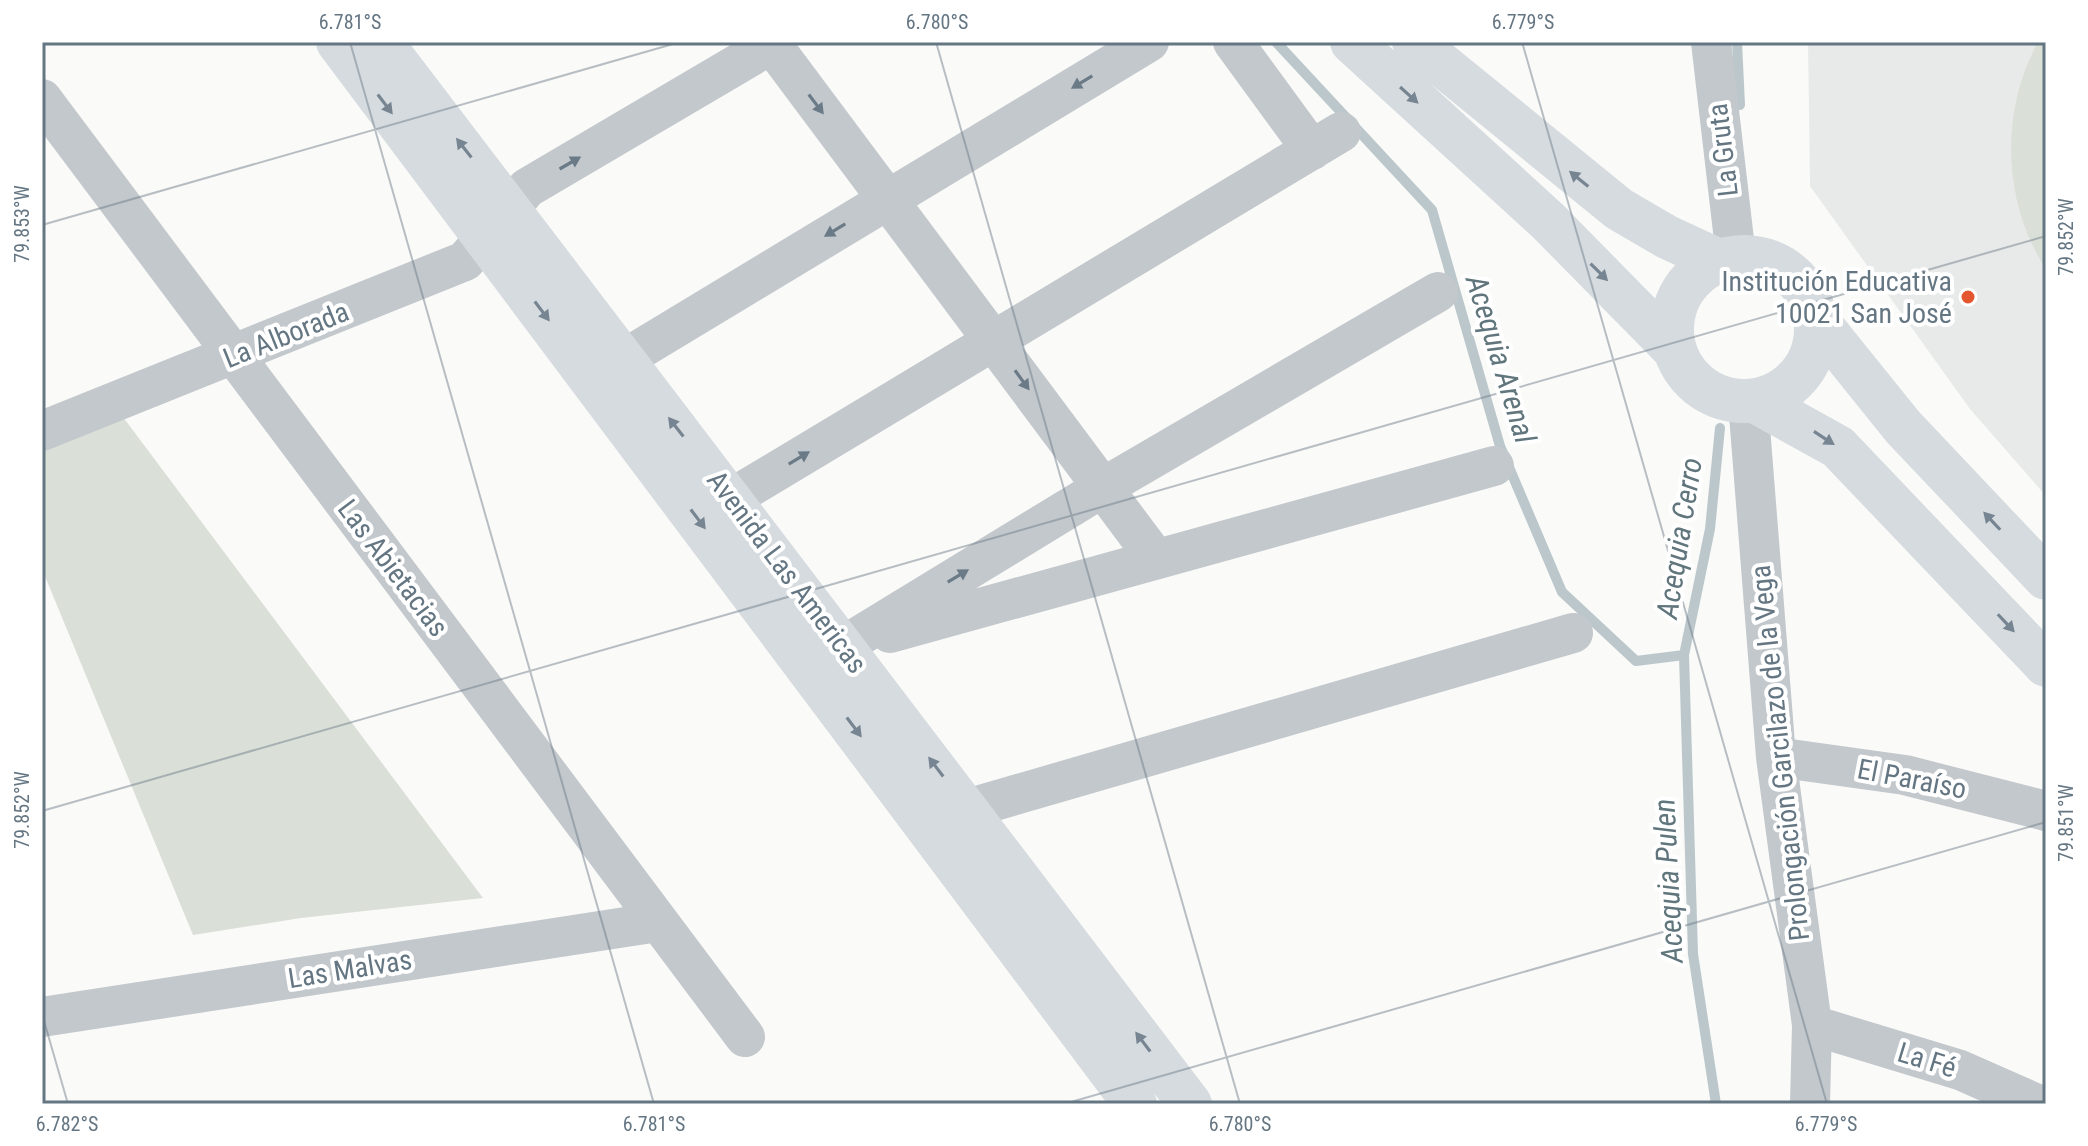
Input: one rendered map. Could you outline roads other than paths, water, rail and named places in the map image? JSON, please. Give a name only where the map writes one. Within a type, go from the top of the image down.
[{"type":"street","name":"Avenida Las Americas","points":[[338,42],[624,359],[732,498],[843,646],[948,819],[1135,1104]]},
{"type":"street","points":[[624,359],[1149,42]]},
{"type":"street","points":[[732,498],[1327,141],[1233,42]]},
{"type":"street","points":[[1352,42],[1548,221],[1674,349],[1685,371],[1702,388],[1724,399],[1751,402],[1810,429],[1846,454],[2046,665]]},
{"type":"street","points":[[1414,42],[1619,209],[1667,237],[1727,259],[1767,261],[1796,279],[1809,297],[1816,319],[1815,342],[1808,363],[1795,381],[1776,394],[1751,402]]},
{"type":"street","name":"La Gruta","points":[[1711,42],[1727,259]]},
{"type":"street","name":"Avenida Las Americas","points":[[384,43],[499,224],[948,819],[1190,1104]]},
{"type":"street","name":"La Alborada","points":[[42,431],[465,261],[527,188],[772,43]]},
{"type":"street","points":[[772,43],[1156,559]]},
{"type":"street","name":"Las Abietacias","points":[[42,99],[54,137],[234,356],[745,1037]]},
{"type":"street","points":[[1674,349],[1671,327],[1680,297],[1700,272],[1727,259]]},
{"type":"street","points":[[843,646],[1102,488],[1438,292]]},
{"type":"street","points":[[1816,319],[1903,427],[2046,578]]},
{"type":"street","name":"Prolongación Garcilazo de la Vega","points":[[1751,402],[1776,757],[1812,1025],[1810,1104]]},
{"type":"street","points":[[843,646],[1494,466]]},
{"type":"street","points":[[948,819],[1573,633]]},
{"type":"street","name":"El Paraíso","points":[[1776,757],[1905,775],[2046,811]]},
{"type":"street","name":"Las Malvas","points":[[42,1017],[658,922]]},
{"type":"street","name":"La Fé","points":[[1812,1025],[1960,1070],[2037,1104]]},
{"type":"waterway","name":"Acequia Arenal","points":[[1276,42],[1432,210],[1500,446],[1562,592],[1636,661],[1684,655]]},
{"type":"waterway","name":"Acequia Cerro","points":[[1737,42],[1740,105]]},
{"type":"waterway","name":"Acequia Pulen","points":[[1716,1104],[1693,954],[1684,655],[1710,529],[1720,428]]},
{"type":"place","name":"Institución Educativa 10021 San José","points":[[1968,297]]}]
